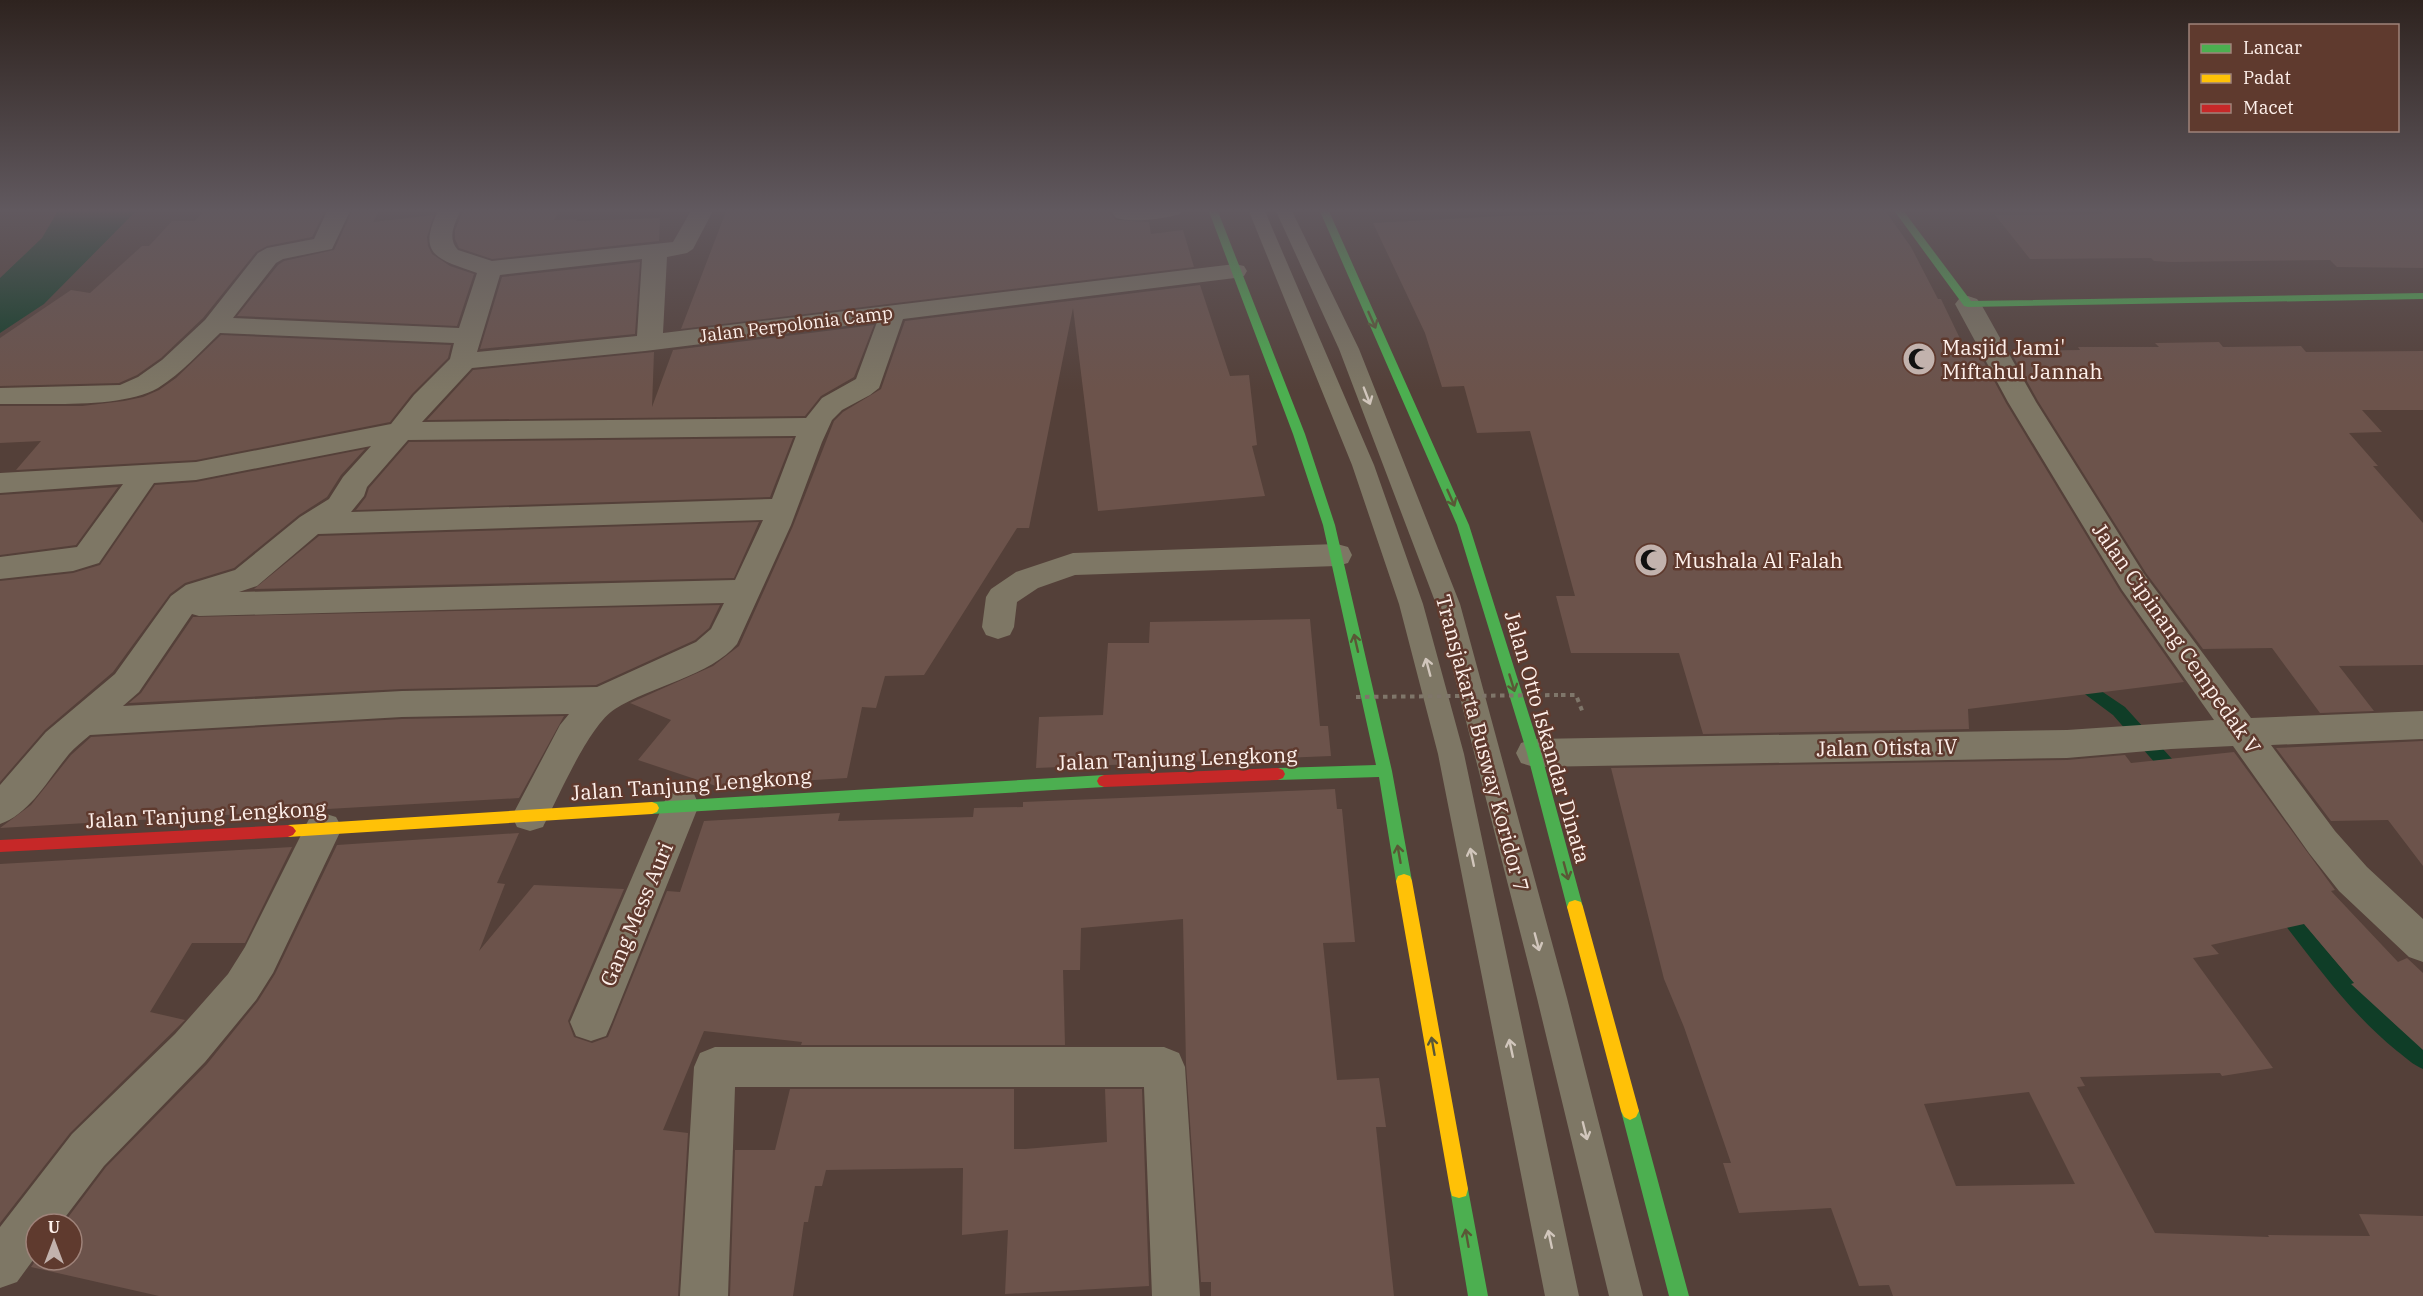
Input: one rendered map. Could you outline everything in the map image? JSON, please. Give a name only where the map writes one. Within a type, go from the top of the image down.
[{"type":"main road","name":"Jalan Otto Iskandar Dinata","points":[[1350,269],[1463,525],[1534,753],[1680,1296]]},
{"type":"main road","points":[[1942,269],[1968,304],[2423,296]]},
{"type":"main road","points":[[1235,271],[1299,434],[1329,525],[1385,771],[1478,1296]]},
{"type":"main road","name":"Jalan Tanjung Lengkong","points":[[0,846],[530,816],[920,790],[1385,771]]},
{"type":"street","points":[[0,396],[135,391],[156,378],[214,325],[258,269]]},
{"type":"street","points":[[0,809],[26,782],[58,742],[80,722],[119,693],[182,604],[197,593],[246,578],[311,524],[345,502],[353,484],[467,349],[490,269]]},
{"type":"street","points":[[648,341],[654,269]]},
{"type":"street","name":"Jalan Perpolonia Camp","points":[[214,325],[467,349],[648,341],[1235,271]]},
{"type":"street","name":"Jalan Cipinang Cempedak V","points":[[1968,304],[2022,402],[2133,582],[2240,732],[2353,879],[2423,944]]},
{"type":"street","points":[[80,722],[402,704],[601,700],[698,656],[718,644],[725,635],[783,509],[815,427],[827,408],[841,396],[866,386],[869,382],[894,312]]},
{"type":"street","points":[[0,483],[196,471],[400,431],[815,427]]},
{"type":"street","points":[[0,568],[73,560],[88,555],[146,473]]},
{"type":"street","points":[[311,524],[783,509]]},
{"type":"street","points":[[999,627],[1002,597],[1028,580],[1073,564],[1336,555]]},
{"type":"street","points":[[182,604],[573,597],[746,591]]},
{"type":"street","points":[[530,816],[572,735],[601,700]]},
{"type":"street","name":"Jalan Otista IV","points":[[1534,753],[2067,744],[2171,735],[2423,726]]},
{"type":"street","name":"Gang Mess Auri","points":[[591,1022],[681,805]]},
{"type":"street","points":[[0,1264],[88,1150],[190,1048],[242,987],[259,960],[323,828]]},
{"type":"street","points":[[704,1296],[715,1067],[1164,1067],[1176,1296]]},
{"type":"lane","name":"Transjakarta Busway Koridor 7","points":[[1281,269],[1363,465],[1411,604],[1451,754],[1562,1296]]},
{"type":"lane","name":"Transjakarta Busway Koridor 7","points":[[1312,269],[1349,349],[1448,604],[1549,987],[1626,1296]]},
{"type":"path","points":[[1356,697],[1576,695]]},
{"type":"shaded area","points":[[9,269],[78,269],[44,304],[0,333],[0,278]]},
{"type":"building","points":[[116,269],[242,269],[203,318],[161,358],[137,375],[119,383],[0,386],[0,338],[71,290],[90,293]]},
{"type":"building","points":[[274,269],[460,269],[474,274],[457,326],[237,316]]},
{"type":"building","points":[[571,269],[639,269],[635,334],[480,349],[502,277]]},
{"type":"building","points":[[704,269],[1173,269],[681,329]]},
{"type":"building","points":[[1395,269],[1923,269],[1938,299],[1941,299],[1966,351],[1978,351],[2006,403],[2120,591],[2184,682],[1968,709],[1969,729],[1703,734],[1679,653],[1571,653],[1556,596],[1575,596],[1530,431],[1477,433],[1464,386],[1442,387],[1425,333]]},
{"type":"building","points":[[1200,285],[1230,376],[1249,375],[1257,445],[1252,446],[1265,496],[1098,511],[1073,308],[1029,528],[1017,528],[924,675],[885,676],[876,708],[862,707],[847,778],[716,786],[638,760],[671,720],[630,703],[713,666],[739,646],[793,526],[834,421],[843,412],[881,389],[905,321]]},
{"type":"building","points":[[874,325],[854,377],[821,396],[805,416],[427,420],[473,370],[654,352],[652,407],[673,350]]},
{"type":"building","points":[[221,335],[451,345],[448,358],[412,394],[390,422],[196,460],[16,470],[41,441],[0,443],[0,406],[82,406],[143,397],[159,390],[176,378]]},
{"type":"building","points":[[2219,342],[2223,347],[2301,346],[2306,352],[2423,351],[2423,410],[2362,410],[2382,432],[2349,433],[2378,466],[2373,466],[2423,523],[2423,665],[2339,666],[2374,711],[2320,713],[2272,648],[2203,649],[2146,573],[2038,401],[2010,351],[2080,350],[2078,347],[2159,347],[2155,343]]},
{"type":"building","points":[[793,438],[770,497],[356,510],[366,497],[369,488],[409,442]]},
{"type":"building","points":[[365,449],[341,475],[327,497],[299,515],[234,568],[185,583],[170,594],[113,672],[45,730],[0,782],[0,581],[73,573],[100,565],[155,485],[196,482]]},
{"type":"building","points":[[118,487],[76,545],[0,555],[0,495]]},
{"type":"building","points":[[759,522],[734,578],[254,589],[319,536]]},
{"type":"building","points":[[720,605],[709,628],[695,640],[596,685],[402,689],[129,703],[141,693],[193,617]]},
{"type":"building","points":[[1310,619],[1320,726],[1328,726],[1331,756],[1036,768],[1039,717],[1103,715],[1108,643],[1149,643],[1150,622]]},
{"type":"building","points":[[564,716],[519,798],[0,828],[31,805],[71,755],[91,737],[402,719]]},
{"type":"building","points":[[2423,741],[2423,866],[2388,820],[2331,821],[2276,748]]},
{"type":"building","points":[[2234,752],[2335,890],[2331,891],[2398,962],[2407,958],[2423,973],[2423,1050],[2351,984],[2354,983],[2304,924],[2211,945],[2219,954],[2193,958],[2273,1068],[2222,1076],[2220,1073],[2080,1077],[2085,1086],[2077,1087],[2155,1233],[2269,1237],[2268,1235],[2370,1236],[2359,1214],[2423,1216],[2423,1296],[1893,1296],[1889,1285],[1859,1286],[1831,1208],[1739,1213],[1723,1163],[1731,1163],[1684,1027],[1664,979],[1611,768],[2067,760],[2125,755],[2131,763]],"holes":[[[2029,1092],[2075,1184],[1956,1186],[1924,1104]]]},
{"type":"building","points":[[1335,789],[1337,809],[1342,809],[1355,942],[1323,943],[1337,1080],[1379,1078],[1386,1127],[1376,1127],[1394,1296],[1211,1296],[1211,1282],[1201,1282],[1186,1064],[1183,919],[1081,928],[1080,970],[1063,970],[1065,1045],[801,1045],[802,1042],[704,1031],[663,1130],[688,1133],[678,1296],[159,1296],[53,1272],[84,1272],[84,1212],[72,1212],[106,1167],[207,1064],[258,1001],[275,974],[337,845],[519,833],[497,883],[505,884],[479,951],[534,885],[624,889],[568,1021],[574,1037],[592,1043],[608,1037],[667,891],[680,892],[704,821],[840,813],[838,821],[973,817],[974,808],[1023,807],[1023,802]]},
{"type":"building","points":[[292,847],[245,943],[192,943],[150,1012],[185,1020],[70,1133],[0,1223],[0,864]]},
{"type":"building","points":[[790,1089],[1014,1089],[1014,1149],[1025,1149],[1107,1142],[1105,1089],[1142,1089],[1149,1286],[1005,1294],[1008,1230],[962,1235],[963,1168],[826,1170],[822,1186],[815,1186],[808,1222],[804,1222],[793,1296],[730,1296],[735,1150],[775,1150]]},
{"type":"waterway","points":[[2079,682],[2119,711],[2176,775]]},
{"type":"waterway","points":[[2284,911],[2347,990],[2392,1035],[2423,1060]]},
{"type":"traffic: fast","points":[[1235,269],[1299,434],[1329,525],[1385,771],[1404,881]]},
{"type":"traffic: fast","points":[[1350,269],[1463,525],[1534,753],[1575,907]]},
{"type":"traffic: fast","points":[[1942,269],[1968,304],[2423,296]]},
{"type":"traffic: fast","points":[[1278,774],[1385,771]]},
{"type":"traffic: fast","points":[[652,808],[1104,781]]},
{"type":"traffic: fast","points":[[1630,1111],[1679,1296]]},
{"type":"traffic: fast","points":[[1459,1189],[1478,1296]]},
{"type":"traffic: slow","points":[[288,831],[652,808]]},
{"type":"traffic: slow","points":[[1404,881],[1459,1189]]},
{"type":"traffic: slow","points":[[1575,907],[1630,1111]]},
{"type":"traffic: jam","points":[[1104,781],[1278,774]]},
{"type":"traffic: jam","points":[[0,846],[288,831]]},
{"type":"place","name":"Masjid Jami' Miftahul Jannah","points":[[1919,359]]},
{"type":"place","name":"Mushala Al Falah","points":[[1651,560]]}]
